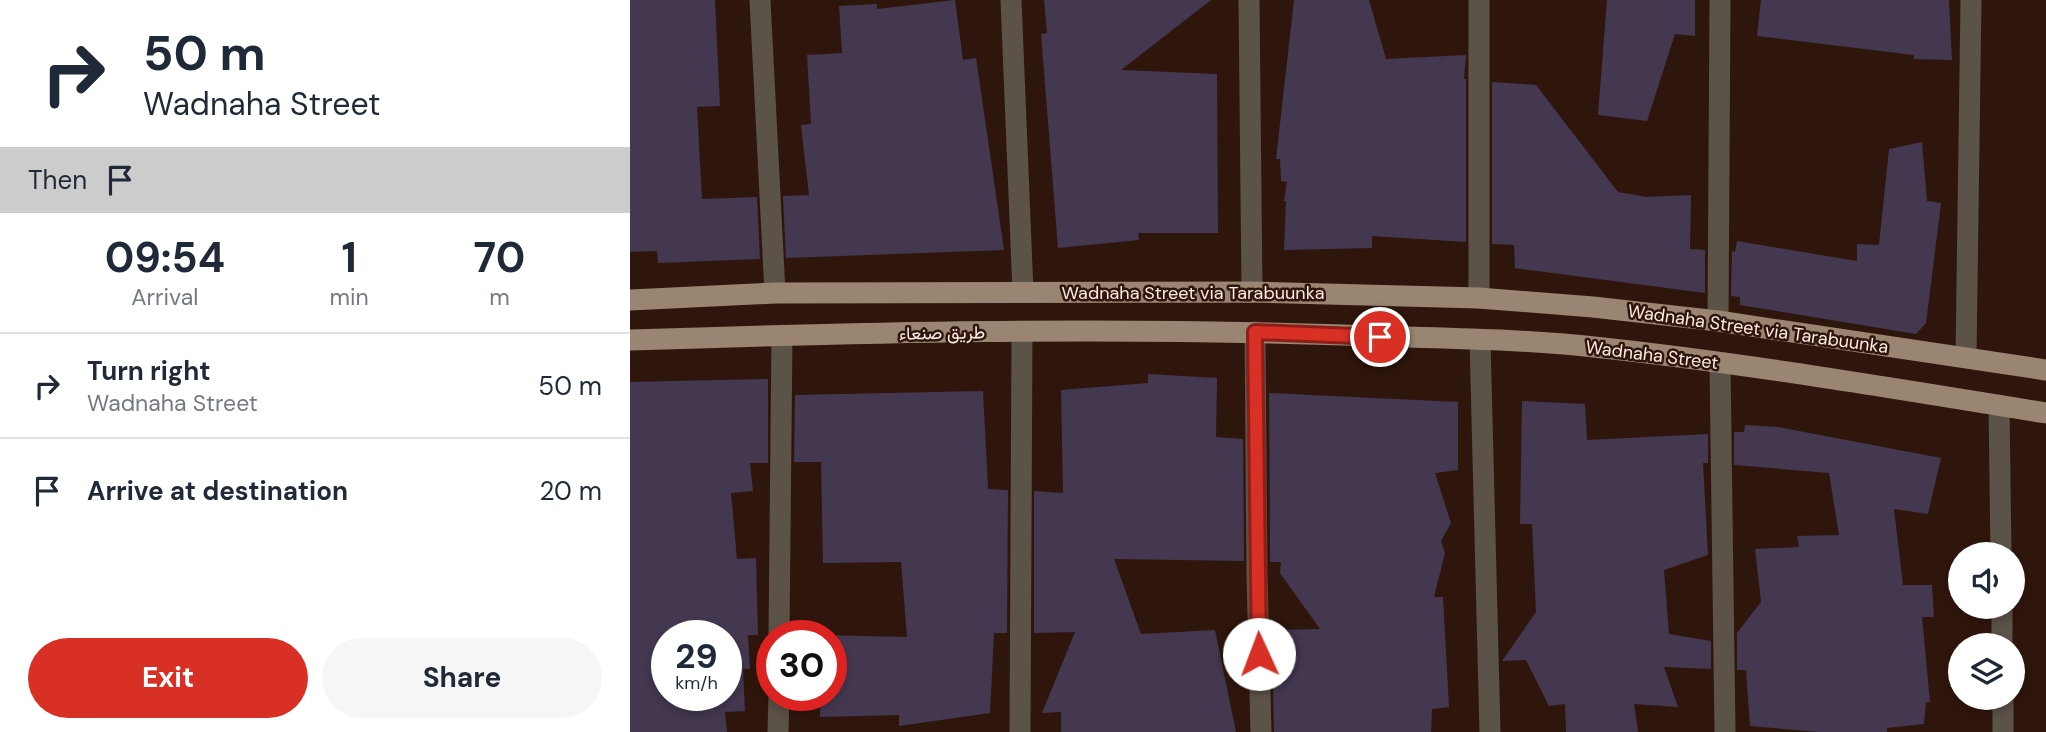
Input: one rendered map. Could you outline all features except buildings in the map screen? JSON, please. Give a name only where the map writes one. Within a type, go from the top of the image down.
[{"type":"main road","name":"Wadnaha Street via Tarabuunka","points":[[630,300],[775,293],[1023,292],[1252,292],[1479,298],[1718,321],[2046,370]]},
{"type":"main road","name":"طريق صنعاء","points":[[630,340],[782,335],[1255,332]]},
{"type":"main road","name":"Wadnaha Street","points":[[1255,332],[1591,347],[2046,412]]},
{"type":"street","points":[[761,0],[775,293]]},
{"type":"street","points":[[1011,0],[1023,292]]},
{"type":"street","points":[[1250,0],[1252,292]]},
{"type":"street","points":[[1479,0],[1479,298]]},
{"type":"street","points":[[1718,321],[1720,0]]},
{"type":"street","points":[[1965,358],[1971,0]]},
{"type":"street","points":[[1020,732],[1022,332]]},
{"type":"street","points":[[1255,332],[1261,732]]},
{"type":"street","points":[[779,620],[782,335]]},
{"type":"street","points":[[1480,340],[1490,732]]},
{"type":"street","points":[[1720,364],[1725,732]]},
{"type":"street","points":[[1999,405],[2001,542]]},
{"type":"street","points":[[2003,710],[2003,732]]},
{"type":"street","points":[[778,732],[779,711]]},
{"type":"route","points":[[1259,654],[1255,332],[1380,337]]}]
